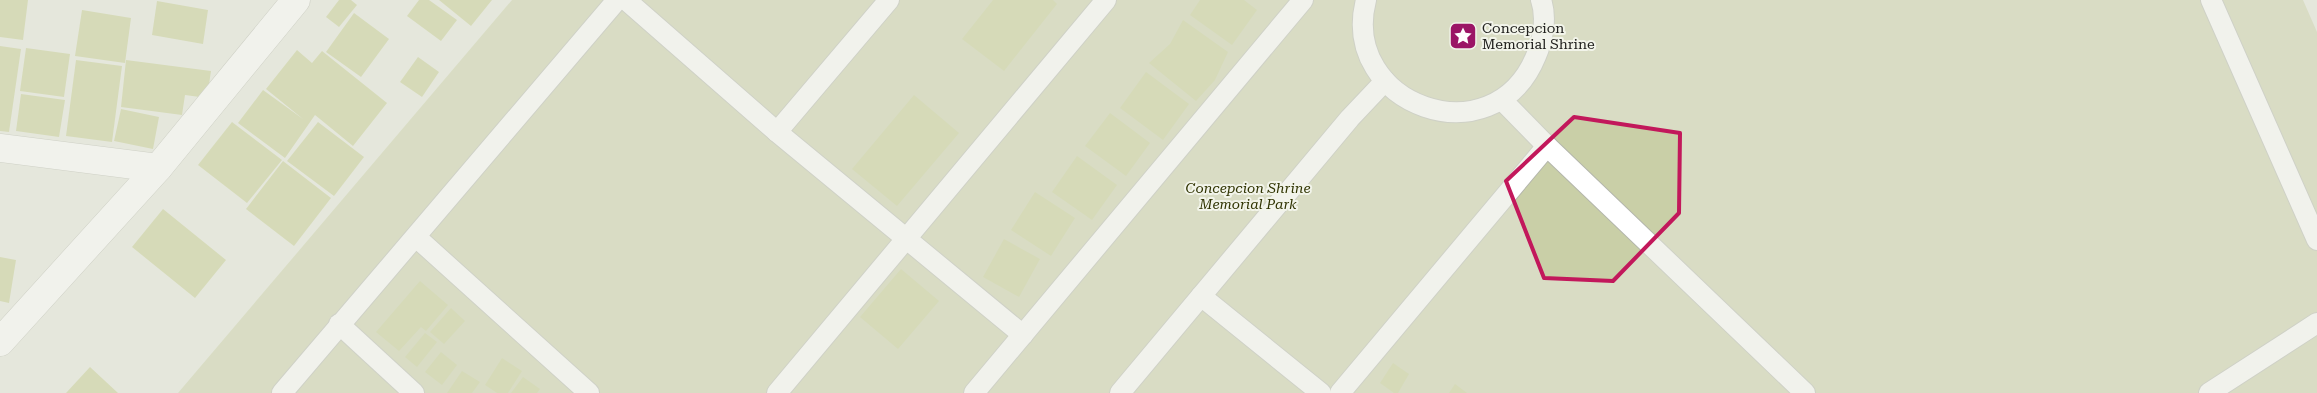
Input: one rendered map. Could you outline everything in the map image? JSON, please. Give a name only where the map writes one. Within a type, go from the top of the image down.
[{"type":"street","points":[[0,342],[158,168],[296,0]]},
{"type":"street","points":[[0,148],[158,168]]},
{"type":"lane","points":[[282,393],[617,0]]},
{"type":"lane","points":[[626,0],[777,132],[1023,335]]},
{"type":"lane","points":[[777,132],[889,0]]},
{"type":"lane","points":[[777,393],[1106,0]]},
{"type":"lane","points":[[974,393],[1303,0]]},
{"type":"lane","points":[[1366,0],[1363,13],[1364,37],[1372,61],[1385,81],[1405,98],[1428,109],[1445,112],[1479,110],[1502,100],[1529,74],[1542,41],[1546,2]]},
{"type":"lane","points":[[2211,0],[2317,240]]},
{"type":"lane","points":[[1120,393],[1350,118],[1385,81]]},
{"type":"lane","points":[[1502,100],[1547,146],[1805,393]]},
{"type":"lane","points":[[1340,393],[1547,146]]},
{"type":"lane","points":[[416,237],[589,393]]},
{"type":"lane","points":[[1202,296],[1321,393]]},
{"type":"lane","points":[[2209,393],[2317,323]]},
{"type":"lane","points":[[339,324],[414,393]]},
{"type":"highlighted area","points":[[1574,117],[1680,133],[1679,213],[1613,281],[1544,278],[1506,181]]},
{"type":"green space","name":"Concepcion Shrine Memorial Park","points":[[512,0],[2303,0],[2317,32],[2317,393],[178,393]]},
{"type":"building","points":[[0,0],[28,0],[23,40],[0,37]]},
{"type":"building","points":[[339,0],[351,0],[357,5],[339,27],[326,17]]},
{"type":"building","points":[[419,0],[429,0],[457,20],[441,41],[407,16]]},
{"type":"building","points":[[439,0],[492,0],[471,26]]},
{"type":"building","points":[[993,0],[1053,0],[1057,4],[1004,71],[962,39]]},
{"type":"building","points":[[1200,0],[1244,0],[1257,10],[1232,45],[1190,15]]},
{"type":"building","points":[[157,1],[208,10],[203,44],[152,35]]},
{"type":"building","points":[[82,10],[131,18],[125,63],[75,56]]},
{"type":"building","points":[[354,13],[389,39],[361,77],[326,52]]},
{"type":"building","points":[[1183,20],[1228,52],[1215,80],[1196,101],[1149,63],[1170,44]]},
{"type":"building","points":[[0,46],[21,49],[9,132],[0,131]]},
{"type":"building","points":[[26,48],[70,54],[64,97],[20,91]]},
{"type":"building","points":[[297,50],[312,63],[322,51],[387,103],[353,146],[315,115],[285,158],[238,123],[263,90],[303,119],[266,89]]},
{"type":"building","points":[[418,57],[439,72],[422,97],[400,82]]},
{"type":"building","points":[[76,60],[122,66],[112,142],[66,136]]},
{"type":"building","points":[[126,60],[211,71],[207,98],[185,95],[182,115],[121,107]]},
{"type":"building","points":[[1146,72],[1189,104],[1163,140],[1120,108]]},
{"type":"building","points":[[21,94],[65,100],[59,137],[16,131]]},
{"type":"building","points":[[914,95],[959,133],[897,206],[852,169]]},
{"type":"building","points":[[121,109],[159,117],[153,149],[114,141]]},
{"type":"building","points":[[1110,113],[1150,143],[1126,176],[1085,146]]},
{"type":"building","points":[[232,122],[282,160],[247,203],[198,165]]},
{"type":"building","points":[[318,122],[364,157],[334,196],[287,161]]},
{"type":"building","points":[[1077,156],[1117,185],[1092,220],[1052,192]]},
{"type":"building","points":[[283,161],[331,198],[294,246],[246,209]]},
{"type":"building","points":[[1035,192],[1075,218],[1051,256],[1011,230]]},
{"type":"building","points":[[163,209],[226,260],[195,298],[132,247]]},
{"type":"building","points":[[1004,239],[1040,259],[1019,297],[983,277]]},
{"type":"building","points":[[0,257],[16,260],[9,303],[0,301]]},
{"type":"building","points":[[901,269],[939,301],[898,349],[860,317]]},
{"type":"building","points":[[420,281],[448,305],[426,331],[421,327],[399,351],[376,332]]},
{"type":"building","points":[[451,308],[465,321],[444,344],[430,332]]},
{"type":"building","points":[[425,333],[437,342],[417,367],[405,357]]},
{"type":"building","points":[[441,352],[457,365],[442,385],[425,372]]},
{"type":"building","points":[[502,358],[522,371],[508,393],[497,393],[485,385]]},
{"type":"building","points":[[1393,363],[1409,374],[1398,393],[1394,393],[1380,383]]},
{"type":"building","points":[[90,367],[118,393],[66,393]]},
{"type":"building","points":[[462,371],[480,382],[472,393],[447,393]]},
{"type":"building","points":[[523,377],[540,389],[537,393],[511,393]]},
{"type":"building","points":[[1455,384],[1467,393],[1449,393]]},
{"type":"place","name":"Concepcion Memorial Shrine","points":[[1463,36]]}]
